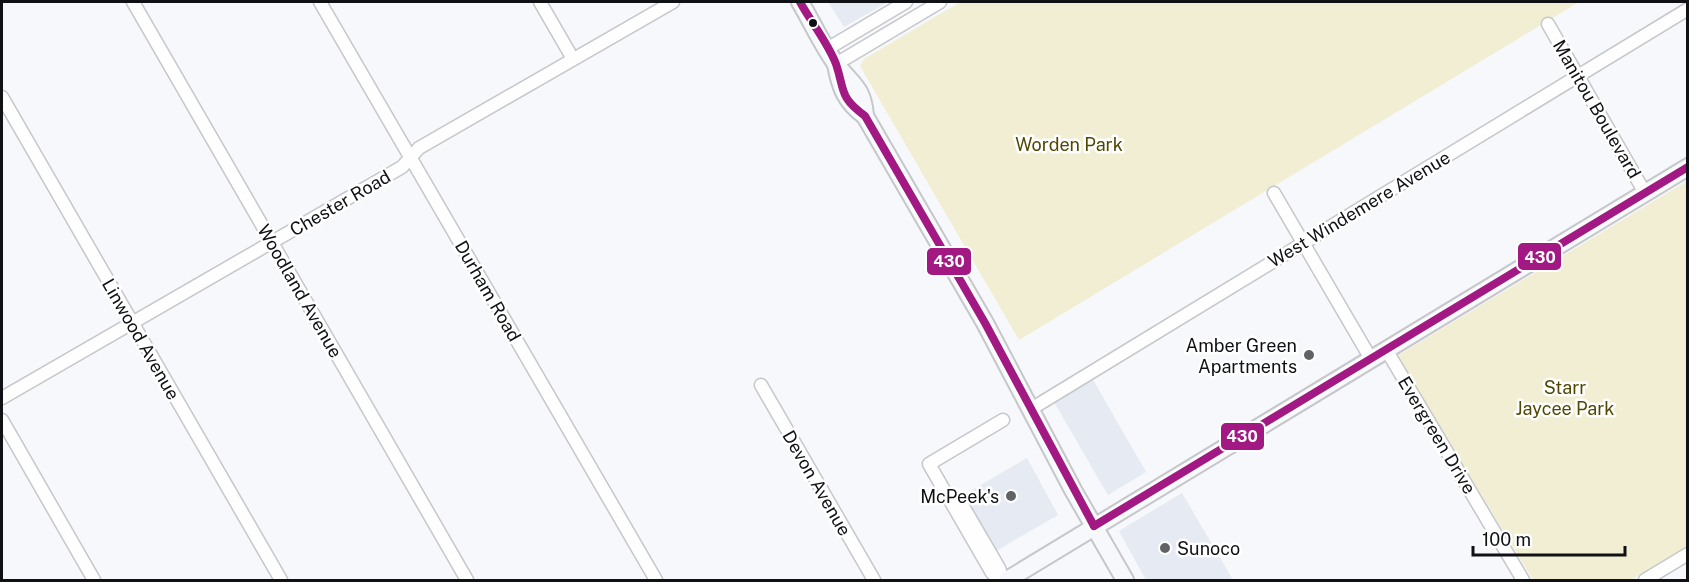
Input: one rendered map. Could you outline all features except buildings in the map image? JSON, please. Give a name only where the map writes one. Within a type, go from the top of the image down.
[{"type":"main road","points":[[800,2],[836,64],[853,80],[864,99],[865,116],[1125,580]]},
{"type":"main road","points":[[1004,580],[1387,351],[1688,167]]},
{"type":"street","name":"Woodland Avenue","points":[[134,2],[467,580]]},
{"type":"street","name":"Durham Road","points":[[320,2],[656,580]]},
{"type":"street","points":[[540,2],[573,59]]},
{"type":"street","name":"Chester Road","points":[[2,398],[402,167],[419,148],[673,2]]},
{"type":"street","points":[[827,49],[906,2]]},
{"type":"street","points":[[836,64],[940,2]]},
{"type":"street","name":"West Windemere Avenue","points":[[1031,409],[1688,9]]},
{"type":"street","points":[[874,21],[884,36]]},
{"type":"street","name":"Manitou Boulevard","points":[[1548,24],[1645,193]]},
{"type":"street","name":"Linwood Avenue","points":[[2,96],[281,580]]},
{"type":"street","points":[[1274,193],[1371,359]]},
{"type":"street","name":"Evergreen Drive","points":[[1387,351],[1523,580]]},
{"type":"street","name":"Devon Avenue","points":[[761,385],[874,580]]},
{"type":"street","points":[[2,420],[94,580]]},
{"type":"street","points":[[1003,420],[929,464],[952,502],[964,508],[1004,580]]},
{"type":"street","points":[[1645,580],[1688,554]]},
{"type":"shaded area","points":[[828,2],[888,2],[844,27]]},
{"type":"shaded area","points":[[1092,378],[1146,472],[1108,495],[1054,402]]},
{"type":"shaded area","points":[[1027,458],[1058,515],[994,552],[962,496]]},
{"type":"shaded area","points":[[1182,493],[1233,580],[1146,580],[1119,531]]},
{"type":"green space","name":"Worden Park","points":[[960,2],[1579,2],[1019,340],[860,66],[864,59]]},
{"type":"green space","name":"Starr Jaycee Park","points":[[1687,181],[1687,546],[1631,580],[1533,580],[1397,356]]},
{"type":"transit line","name":"430","points":[[800,2],[833,56],[844,93],[851,104],[865,116],[985,323],[1094,526]]},
{"type":"transit line","name":"430","points":[[1094,526],[1688,167]]},
{"type":"place","name":"Amber Green Apartments","points":[[1309,355]]},
{"type":"place","name":"McPeek's","points":[[1011,496]]},
{"type":"place","name":"Sunoco","points":[[1165,548]]}]
